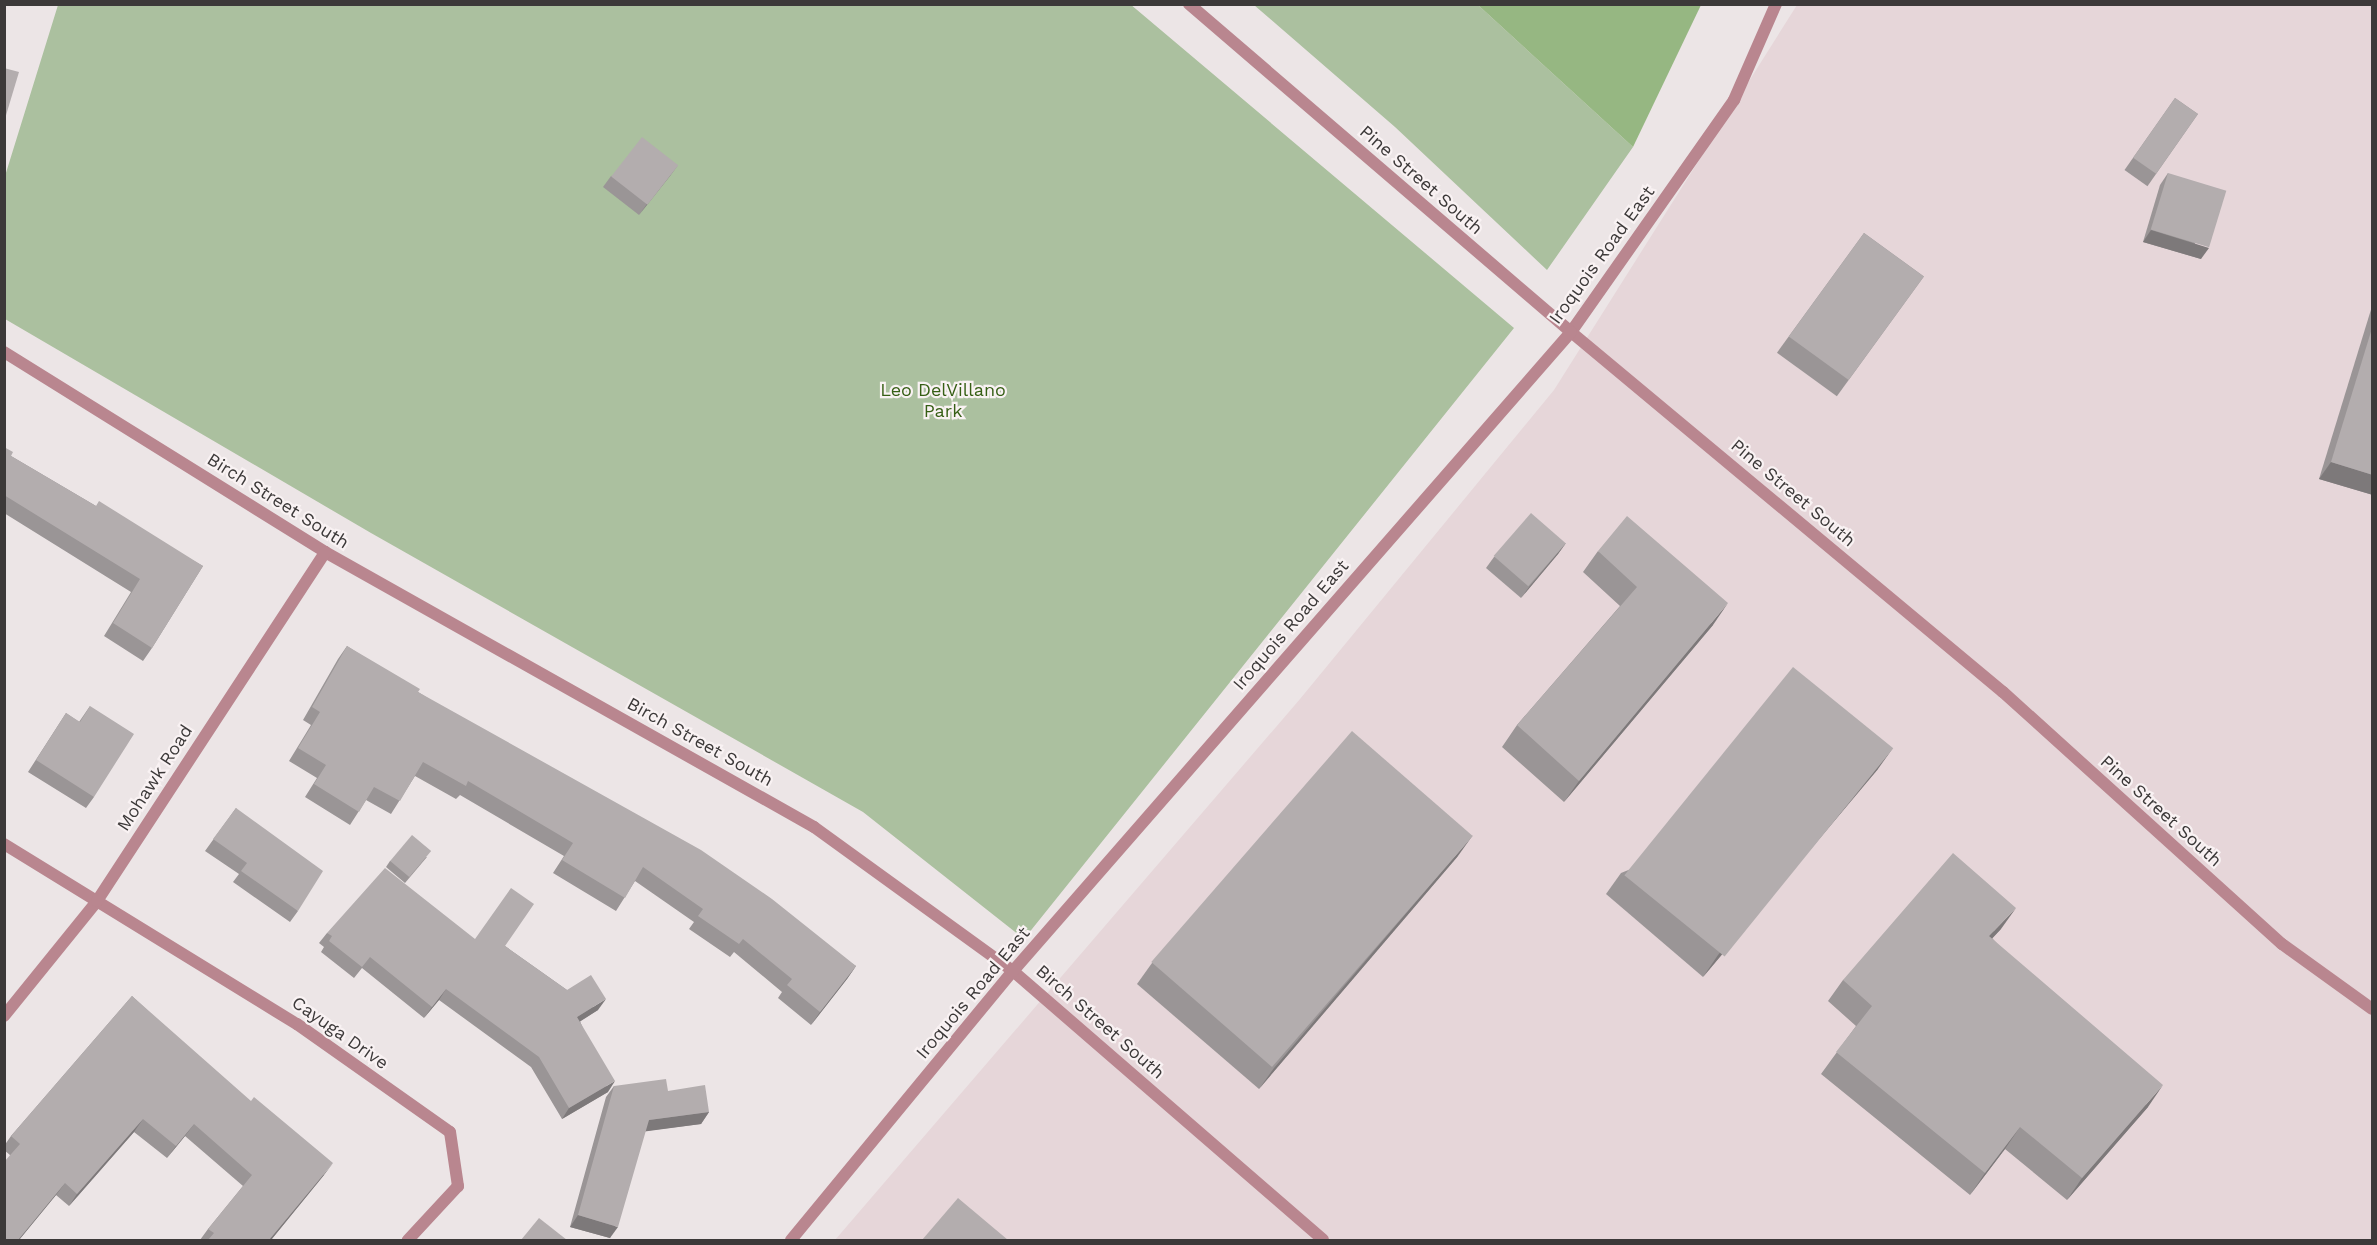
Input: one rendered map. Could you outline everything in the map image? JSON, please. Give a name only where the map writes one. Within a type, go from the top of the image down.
[{"type":"street","name":"Pine Street South","points":[[1189,4],[1571,332],[2003,692],[2282,944],[2373,1009]]},
{"type":"street","name":"Iroquois Road East","points":[[791,1240],[1013,971],[1571,332],[1734,100],[1776,4]]},
{"type":"street","name":"Birch Street South","points":[[4,352],[325,552],[814,827],[1013,971],[1323,1240]]},
{"type":"street","name":"Mohawk Road","points":[[4,1016],[97,901],[325,552]]},
{"type":"street","points":[[4,844],[97,901]]},
{"type":"street","name":"Cayuga Drive","points":[[97,901],[297,1023],[450,1132],[458,1186],[408,1240]]},
{"type":"shaded area","points":[[1797,5],[2372,5],[2372,1240],[835,1240],[1300,699],[1554,390]]},
{"type":"green space","name":"Leo DelVillano Park","points":[[1130,4],[1514,328],[1024,939],[863,812],[371,533],[5,319],[5,176],[58,5]]},
{"type":"green space","points":[[1254,5],[1478,5],[1633,147],[1547,270],[1395,127]]},
{"type":"green space","points":[[1478,5],[1701,5],[1633,147]]},
{"type":"building","points":[[4,68],[19,72],[4,122]]},
{"type":"building","points":[[2175,98],[2198,114],[2156,174],[2133,158]]},
{"type":"building","points":[[642,137],[678,165],[647,205],[611,176]]},
{"type":"building","points":[[2168,173],[2226,191],[2209,247],[2151,229]]},
{"type":"building","points":[[1864,233],[1924,276],[1849,380],[1789,337]]},
{"type":"building","points":[[2373,325],[2373,475],[2331,462]]},
{"type":"building","points":[[4,447],[13,452],[11,456],[96,506],[99,501],[203,566],[152,648],[113,623],[140,579],[4,495]]},
{"type":"building","points":[[1531,513],[1566,543],[1528,586],[1494,556]]},
{"type":"building","points":[[1627,516],[1728,603],[1579,781],[1517,725],[1637,587],[1598,551]]},
{"type":"building","points":[[347,646],[420,689],[418,692],[701,850],[772,899],[856,966],[820,1012],[787,985],[792,979],[743,939],[739,944],[698,916],[703,909],[643,867],[625,898],[562,860],[573,843],[468,781],[466,786],[423,762],[400,801],[374,787],[359,812],[314,784],[326,765],[298,748],[320,712],[312,707]]},
{"type":"building","points":[[1793,667],[1893,748],[1725,956],[1624,875]]},
{"type":"building","points":[[90,706],[134,734],[94,797],[36,760],[66,713],[80,722]]},
{"type":"building","points":[[1352,731],[1473,836],[1272,1067],[1151,962]]},
{"type":"building","points":[[236,808],[323,871],[298,911],[241,871],[247,863],[213,839]]},
{"type":"building","points":[[412,835],[431,851],[409,877],[390,861]]},
{"type":"building","points":[[1953,853],[2016,908],[1989,936],[2163,1085],[2082,1178],[2020,1127],[1985,1173],[1836,1052],[1872,1006],[1843,980]]},
{"type":"building","points":[[385,868],[475,939],[511,888],[534,904],[505,946],[567,990],[591,975],[606,999],[577,1017],[615,1081],[569,1108],[539,1057],[446,989],[432,1007],[370,957],[362,967],[329,941],[332,936],[327,933]]},
{"type":"building","points":[[132,996],[251,1101],[254,1097],[333,1163],[269,1240],[208,1240],[214,1233],[208,1229],[252,1175],[194,1124],[176,1146],[143,1119],[77,1194],[65,1183],[18,1240],[4,1240],[4,1162],[20,1144],[11,1136]]},
{"type":"building","points":[[666,1079],[668,1091],[705,1085],[709,1112],[649,1120],[618,1227],[578,1215],[614,1086]]},
{"type":"building","points":[[958,1198],[1008,1240],[922,1240]]},
{"type":"building","points":[[539,1218],[567,1240],[521,1240]]}]
